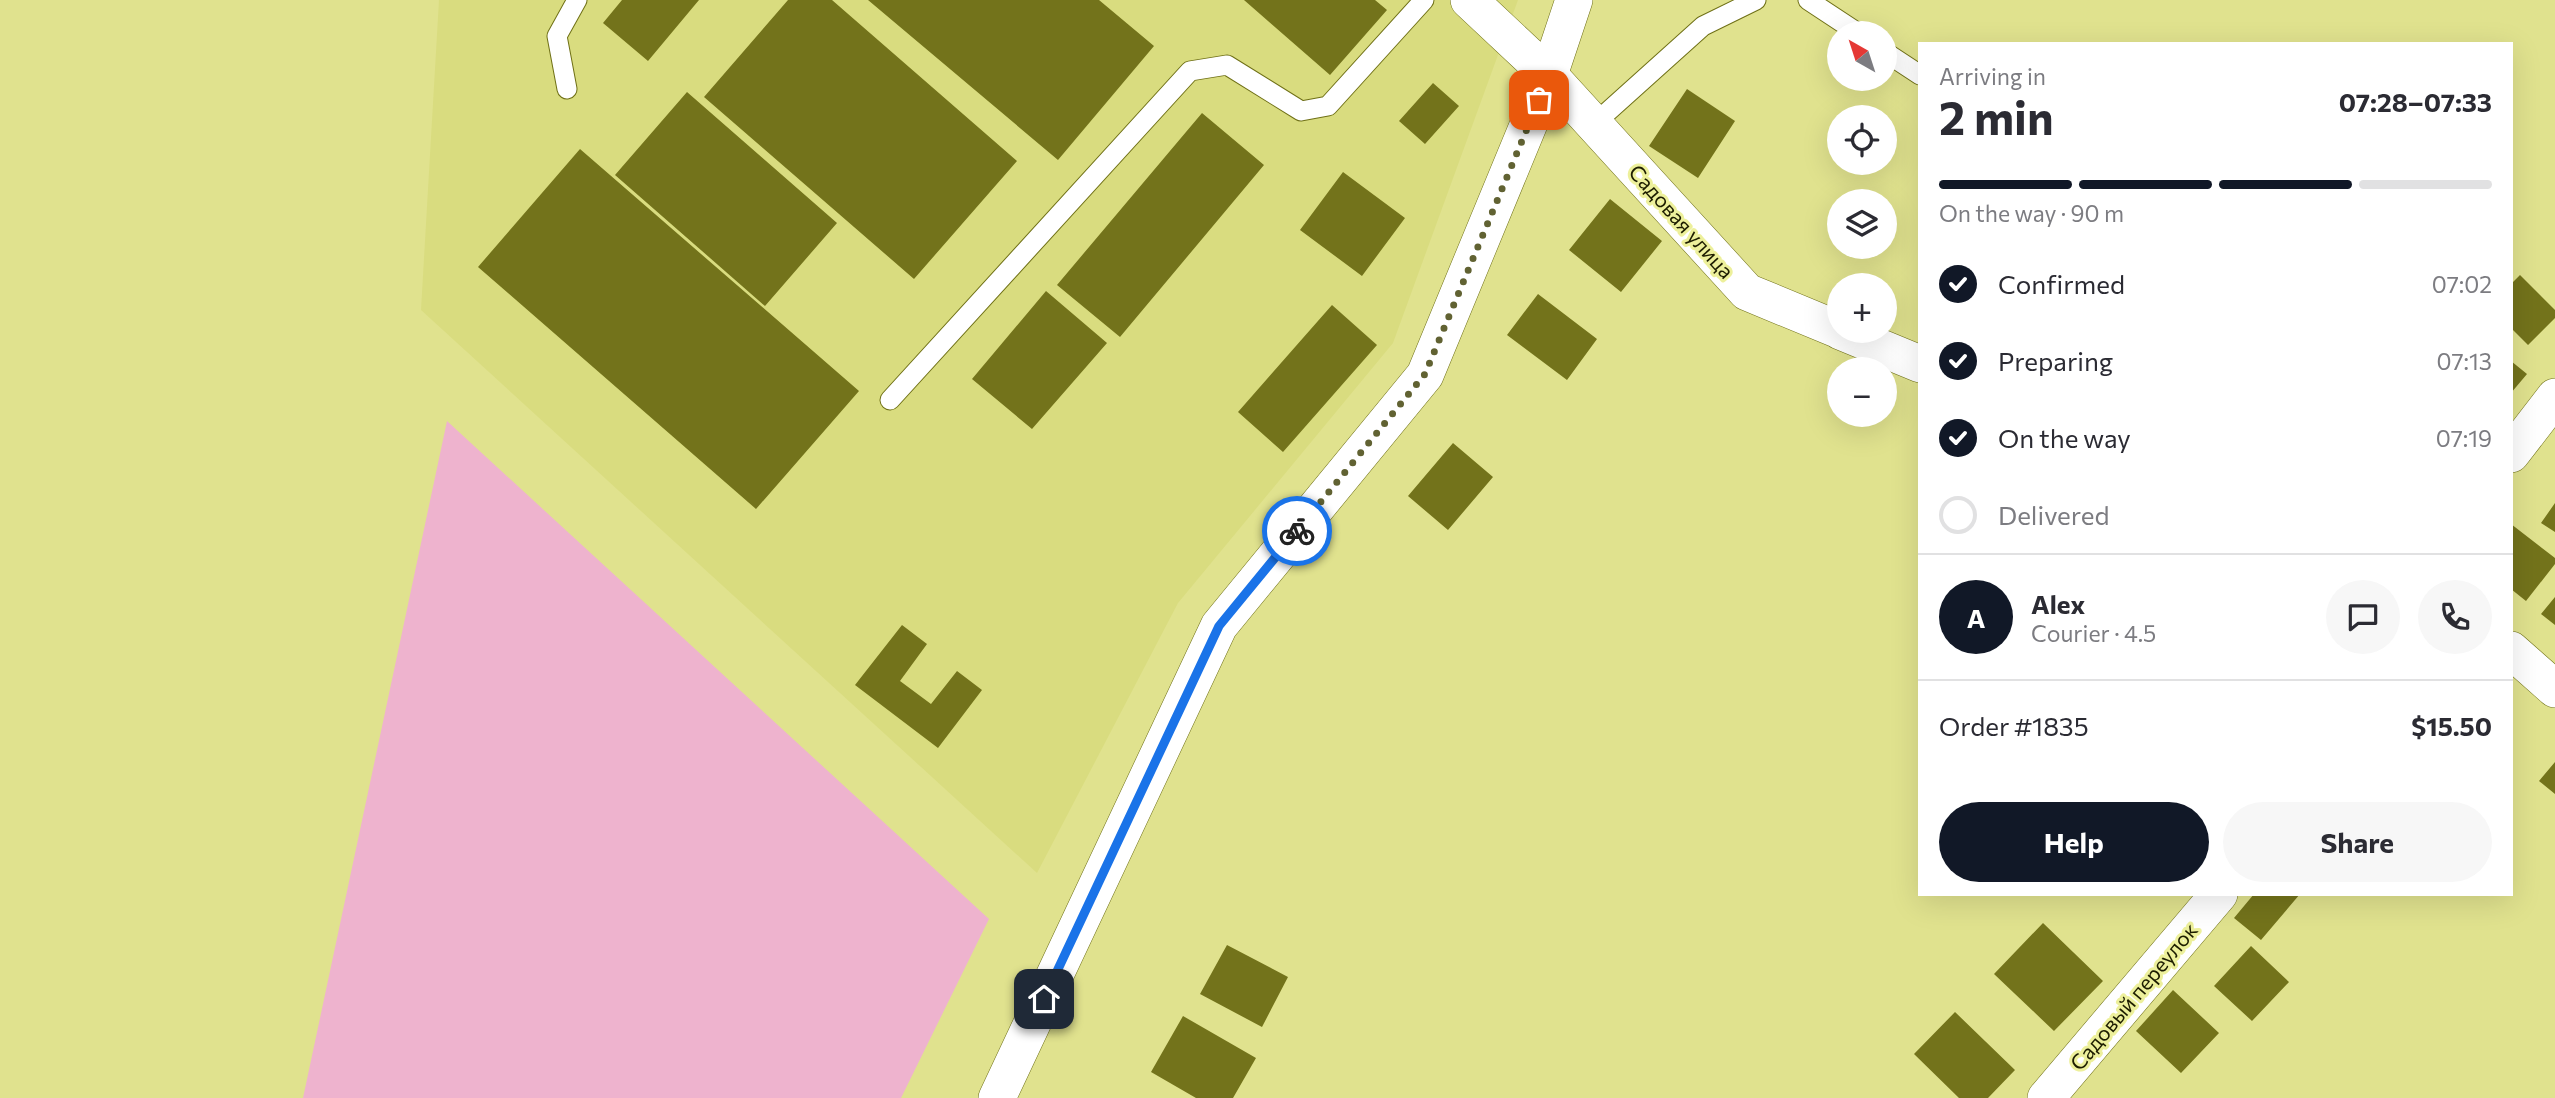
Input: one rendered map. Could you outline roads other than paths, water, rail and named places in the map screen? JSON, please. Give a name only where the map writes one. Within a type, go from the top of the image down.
[{"type":"street","name":"Садовая улица","points":[[1469,0],[1549,75],[1747,292],[1827,326]]},
{"type":"street","points":[[997,1098],[1219,626],[1425,374],[1549,75],[1574,0]]},
{"type":"street","name":"Садовая улица","points":[[1869,343],[1918,363]]},
{"type":"street","points":[[2513,451],[2555,397]]},
{"type":"street","points":[[2513,652],[2555,689]]},
{"type":"street","name":"Садовый переулок","points":[[2046,1098],[2217,896]]},
{"type":"lane","points":[[566,89],[557,36],[577,0]]},
{"type":"lane","points":[[890,400],[1190,71],[1227,65],[1301,111],[1328,106],[1424,0]]},
{"type":"lane","points":[[1594,124],[1703,26],[1756,0]]},
{"type":"lane","points":[[1808,0],[1839,21]]},
{"type":"lane","points":[[1897,60],[1918,74]]}]
